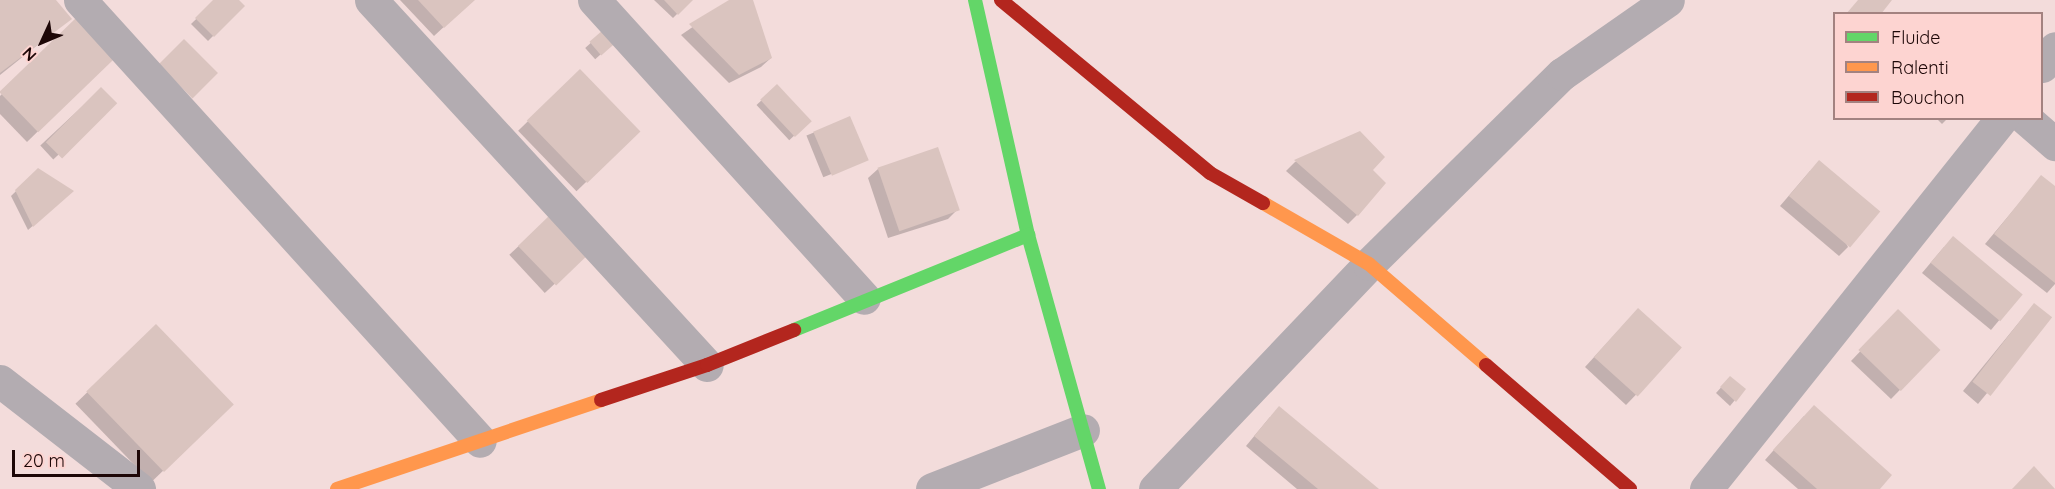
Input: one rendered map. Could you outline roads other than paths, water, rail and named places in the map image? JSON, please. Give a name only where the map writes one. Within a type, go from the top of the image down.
[{"type":"street","points":[[80,0],[480,441]]},
{"type":"street","points":[[371,0],[707,365]]},
{"type":"street","points":[[594,0],[864,298]]},
{"type":"street","points":[[975,0],[1028,235],[1100,489]]},
{"type":"street","points":[[1001,0],[1210,173],[1369,264],[1630,489]]},
{"type":"street","points":[[1155,489],[1369,264],[1562,74],[1668,0]]},
{"type":"street","points":[[2043,65],[2055,48]]},
{"type":"street","points":[[1706,489],[2000,120]]},
{"type":"street","points":[[2027,120],[2055,144]]},
{"type":"street","points":[[337,489],[707,365],[864,298],[1028,235]]},
{"type":"street","points":[[0,381],[139,489]]},
{"type":"street","points":[[932,489],[1083,430]]}]
